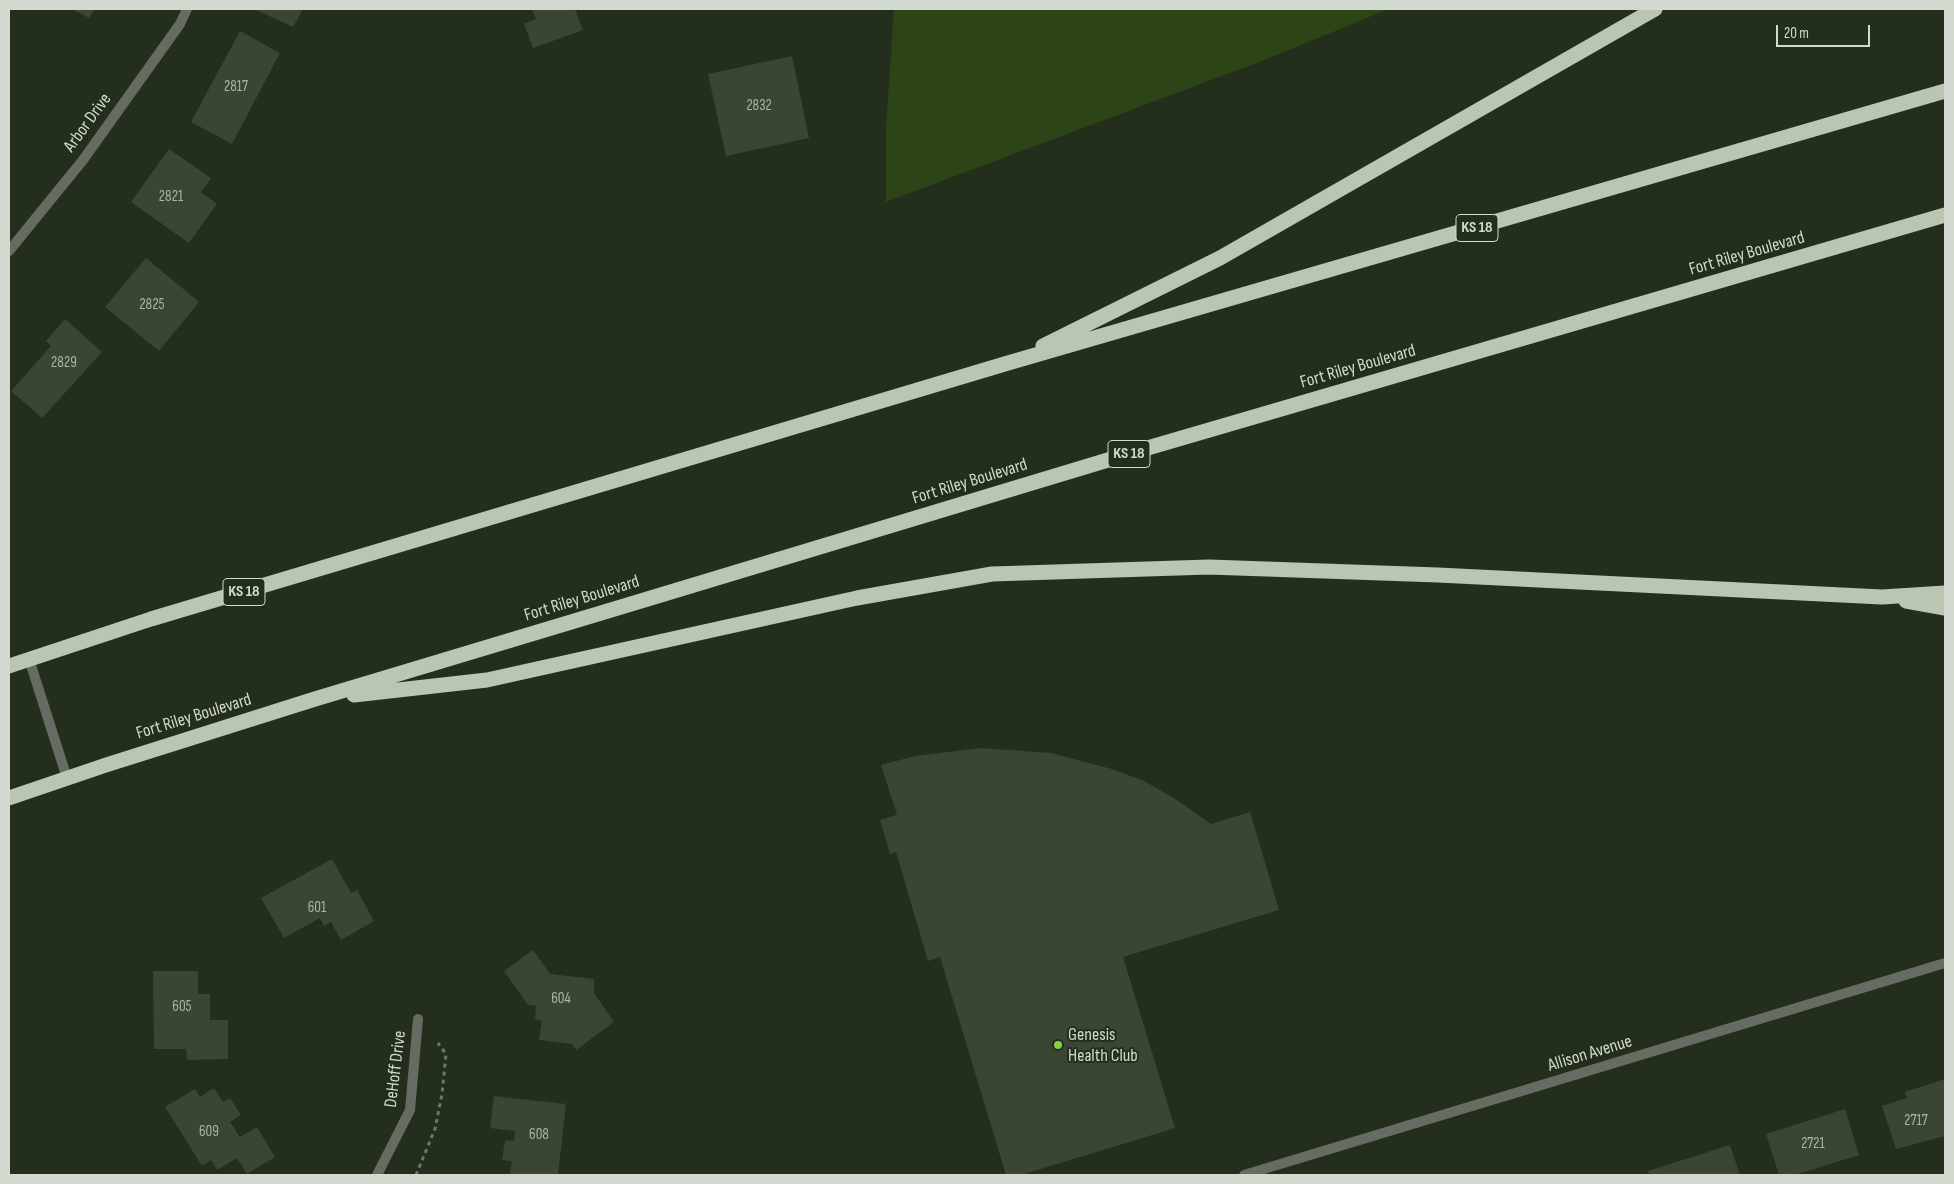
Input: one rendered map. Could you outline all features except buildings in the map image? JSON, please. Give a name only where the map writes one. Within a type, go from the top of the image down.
[{"type":"highway","points":[[1008,363],[1220,258],[1655,9]]},
{"type":"highway","name":"KS 18","points":[[9,664],[169,613],[1008,363],[1945,92]]},
{"type":"highway","name":"Fort Riley Boulevard","points":[[9,798],[315,699],[1151,447],[1945,215]]},
{"type":"highway","points":[[315,699],[487,680],[857,598],[992,574],[1209,567],[1438,575],[1882,597],[1945,593]]},
{"type":"highway","points":[[1882,597],[1945,608]]},
{"type":"street","name":"Arbor Drive","points":[[9,251],[83,160],[180,24],[187,9]]},
{"type":"street","points":[[29,659],[67,778]]},
{"type":"street","name":"Allison Avenue","points":[[1244,1175],[1945,963]]},
{"type":"street","name":"DeHoff Drive","points":[[377,1175],[410,1110],[418,1019]]},
{"type":"green space","points":[[894,9],[1389,9],[1259,62],[886,202],[886,128]]},
{"type":"place","name":"Genesis Health Club","points":[[1058,1045]]}]
